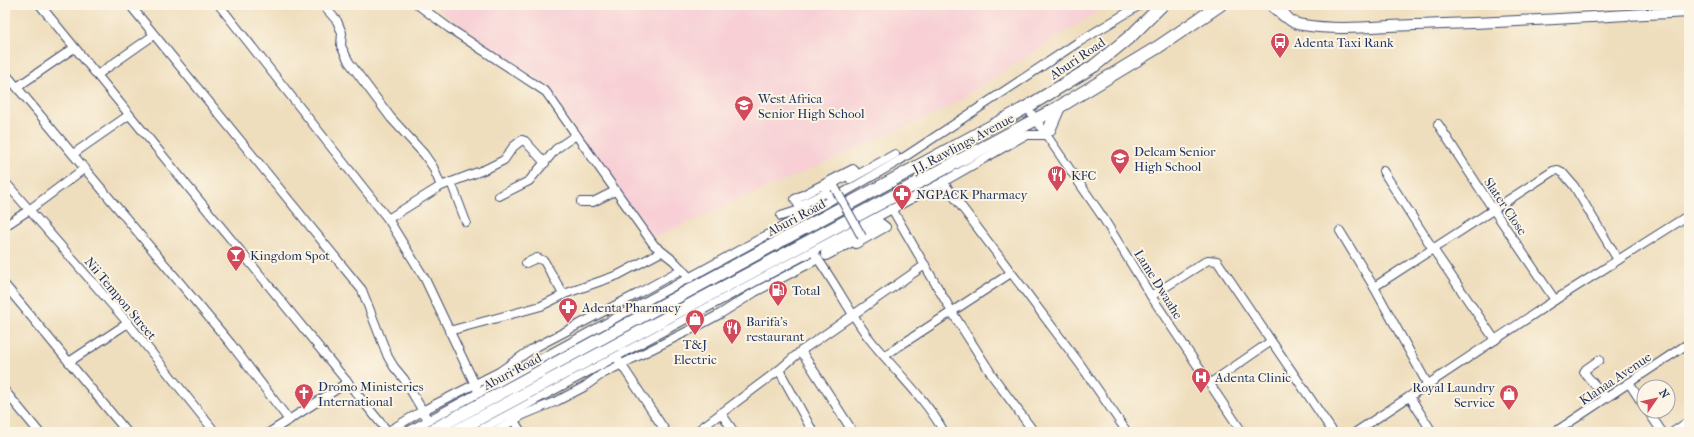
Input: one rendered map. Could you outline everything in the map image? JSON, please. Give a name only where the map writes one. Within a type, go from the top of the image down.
[{"type":"highway","name":"Aburi Road","points":[[429,426],[705,276],[822,219],[1030,105],[1094,66],[1132,35],[1162,5]]},
{"type":"highway","name":"J.J. Rawlings Avenue","points":[[454,432],[635,341],[916,190],[1158,47],[1220,5]]},
{"type":"highway","points":[[1272,5],[1285,16]]},
{"type":"highway","points":[[1047,133],[1059,106]]},
{"type":"main road","points":[[1278,5],[1285,16],[1292,22],[1301,25],[1360,27],[1473,24],[1657,9],[1689,12]]},
{"type":"street","points":[[40,5],[388,432],[422,411],[475,385],[505,368],[532,349],[682,269]]},
{"type":"street","points":[[130,5],[362,290],[388,356],[394,368],[404,379],[429,426]]},
{"type":"street","points":[[219,5],[388,219],[425,279],[479,393]]},
{"type":"street","points":[[323,5],[337,22],[342,33],[341,46],[349,62],[391,118],[424,154],[433,167],[441,186]]},
{"type":"street","points":[[418,5],[449,28],[540,86],[546,92],[654,245],[674,261],[690,278]]},
{"type":"street","points":[[407,432],[429,426],[479,393],[690,278],[705,276],[830,198],[897,162],[1077,43],[1140,5]]},
{"type":"street","points":[[97,75],[154,35]]},
{"type":"street","points":[[17,87],[74,48]]},
{"type":"street","points":[[6,77],[17,87],[230,344],[289,420]]},
{"type":"street","name":"Lame Dwaahe","points":[[1030,105],[1209,384],[1242,432]]},
{"type":"street","points":[[73,154],[129,115]]},
{"type":"street","name":"Slater Close","points":[[1438,124],[1493,209],[1555,300]]},
{"type":"street","points":[[784,260],[812,251],[847,233],[892,209],[916,190],[943,182],[1022,137],[1047,133]]},
{"type":"street","points":[[499,196],[530,181],[556,149],[576,135]]},
{"type":"street","points":[[388,219],[441,186],[486,169],[504,160],[513,147],[522,140],[525,141],[545,163]]},
{"type":"street","points":[[782,216],[803,210],[830,198],[843,183],[895,154]]},
{"type":"street","points":[[5,226],[29,210],[84,168]]},
{"type":"street","points":[[830,198],[825,188],[855,171],[853,169],[795,199],[799,206],[811,200],[817,197],[823,194],[829,191],[835,188],[862,237],[856,240],[851,243],[839,249],[834,252],[826,256],[825,253],[851,240],[857,237],[864,234],[881,223],[886,227],[856,244],[851,239],[847,233]]},
{"type":"street","points":[[1374,287],[1493,209],[1553,171],[1558,170],[1562,172],[1579,194],[1618,260]]},
{"type":"street","points":[[1383,171],[1495,340]]},
{"type":"street","name":"Nii Tempon Street","points":[[5,182],[128,323],[215,432]]},
{"type":"street","points":[[452,182],[466,222]]},
{"type":"street","points":[[943,182],[1080,364],[1127,432]]},
{"type":"street","points":[[580,202],[593,202],[615,191]]},
{"type":"street","points":[[892,209],[952,312],[994,378],[1034,432]]},
{"type":"street","points":[[1356,432],[1555,300],[1689,215]]},
{"type":"street","points":[[1340,231],[1374,287],[1428,385]]},
{"type":"street","points":[[812,251],[867,336],[915,390],[935,415],[944,432]]},
{"type":"street","points":[[449,331],[542,306],[563,294],[618,275],[661,252]]},
{"type":"street","points":[[526,263],[537,258],[544,261],[563,294]]},
{"type":"street","points":[[476,432],[578,390],[602,374],[702,324],[755,292],[818,259]]},
{"type":"street","points":[[1152,296],[1208,260],[1217,261],[1270,342],[1333,432]]},
{"type":"street","points":[[696,432],[779,370],[801,351],[925,265]]},
{"type":"street","points":[[884,356],[1011,273]]},
{"type":"street","points":[[5,285],[127,432]]},
{"type":"street","points":[[69,362],[128,323]]},
{"type":"street","points":[[493,432],[511,417],[616,357],[635,341]]},
{"type":"street","points":[[1209,384],[1270,342]]},
{"type":"street","name":"Klanaa Avenue","points":[[1555,432],[1689,343]]},
{"type":"street","points":[[801,351],[853,432]]},
{"type":"street","points":[[616,357],[666,432]]},
{"type":"street","points":[[1599,360],[1584,372],[1606,398]]},
{"type":"street","points":[[779,370],[813,432]]},
{"type":"street","points":[[270,432],[348,382]]},
{"type":"street","points":[[1629,383],[1636,394]]},
{"type":"street","points":[[5,391],[39,432]]},
{"type":"street","points":[[1410,397],[1432,432]]},
{"type":"street","points":[[721,413],[734,432]]},
{"type":"street","points":[[511,417],[521,432]]},
{"type":"street","points":[[1653,419],[1662,432]]},
{"type":"street","points":[[1673,432],[1688,424]]},
{"type":"street","points":[[1566,425],[1571,432]]},
{"type":"shaded area","name":"West Africa Senior High School","points":[[432,5],[1108,5],[938,113],[649,240],[546,86]]},
{"type":"place","name":"Adenta Taxi Rank","points":[[1280,59]]},
{"type":"place","name":"West Africa Senior High School","points":[[744,122]]},
{"type":"place","name":"Delcam Senior High School","points":[[1120,175]]},
{"type":"place","name":"KFC","points":[[1057,192]]},
{"type":"place","name":"NGPACK Pharmacy","points":[[902,211]]},
{"type":"place","name":"Kingdom Spot","points":[[236,272]]},
{"type":"place","name":"Total","points":[[778,307]]},
{"type":"place","name":"Adenta Pharmacy","points":[[568,324]]},
{"type":"place","name":"T&J Electric","points":[[695,336]]},
{"type":"place","name":"Barifa's restaurant","points":[[732,345]]},
{"type":"place","name":"Adenta Clinic","points":[[1201,394]]},
{"type":"place","name":"Dromo Ministeries International","points":[[304,410]]},
{"type":"place","name":"Royal Laundry Service","points":[[1509,411]]}]
